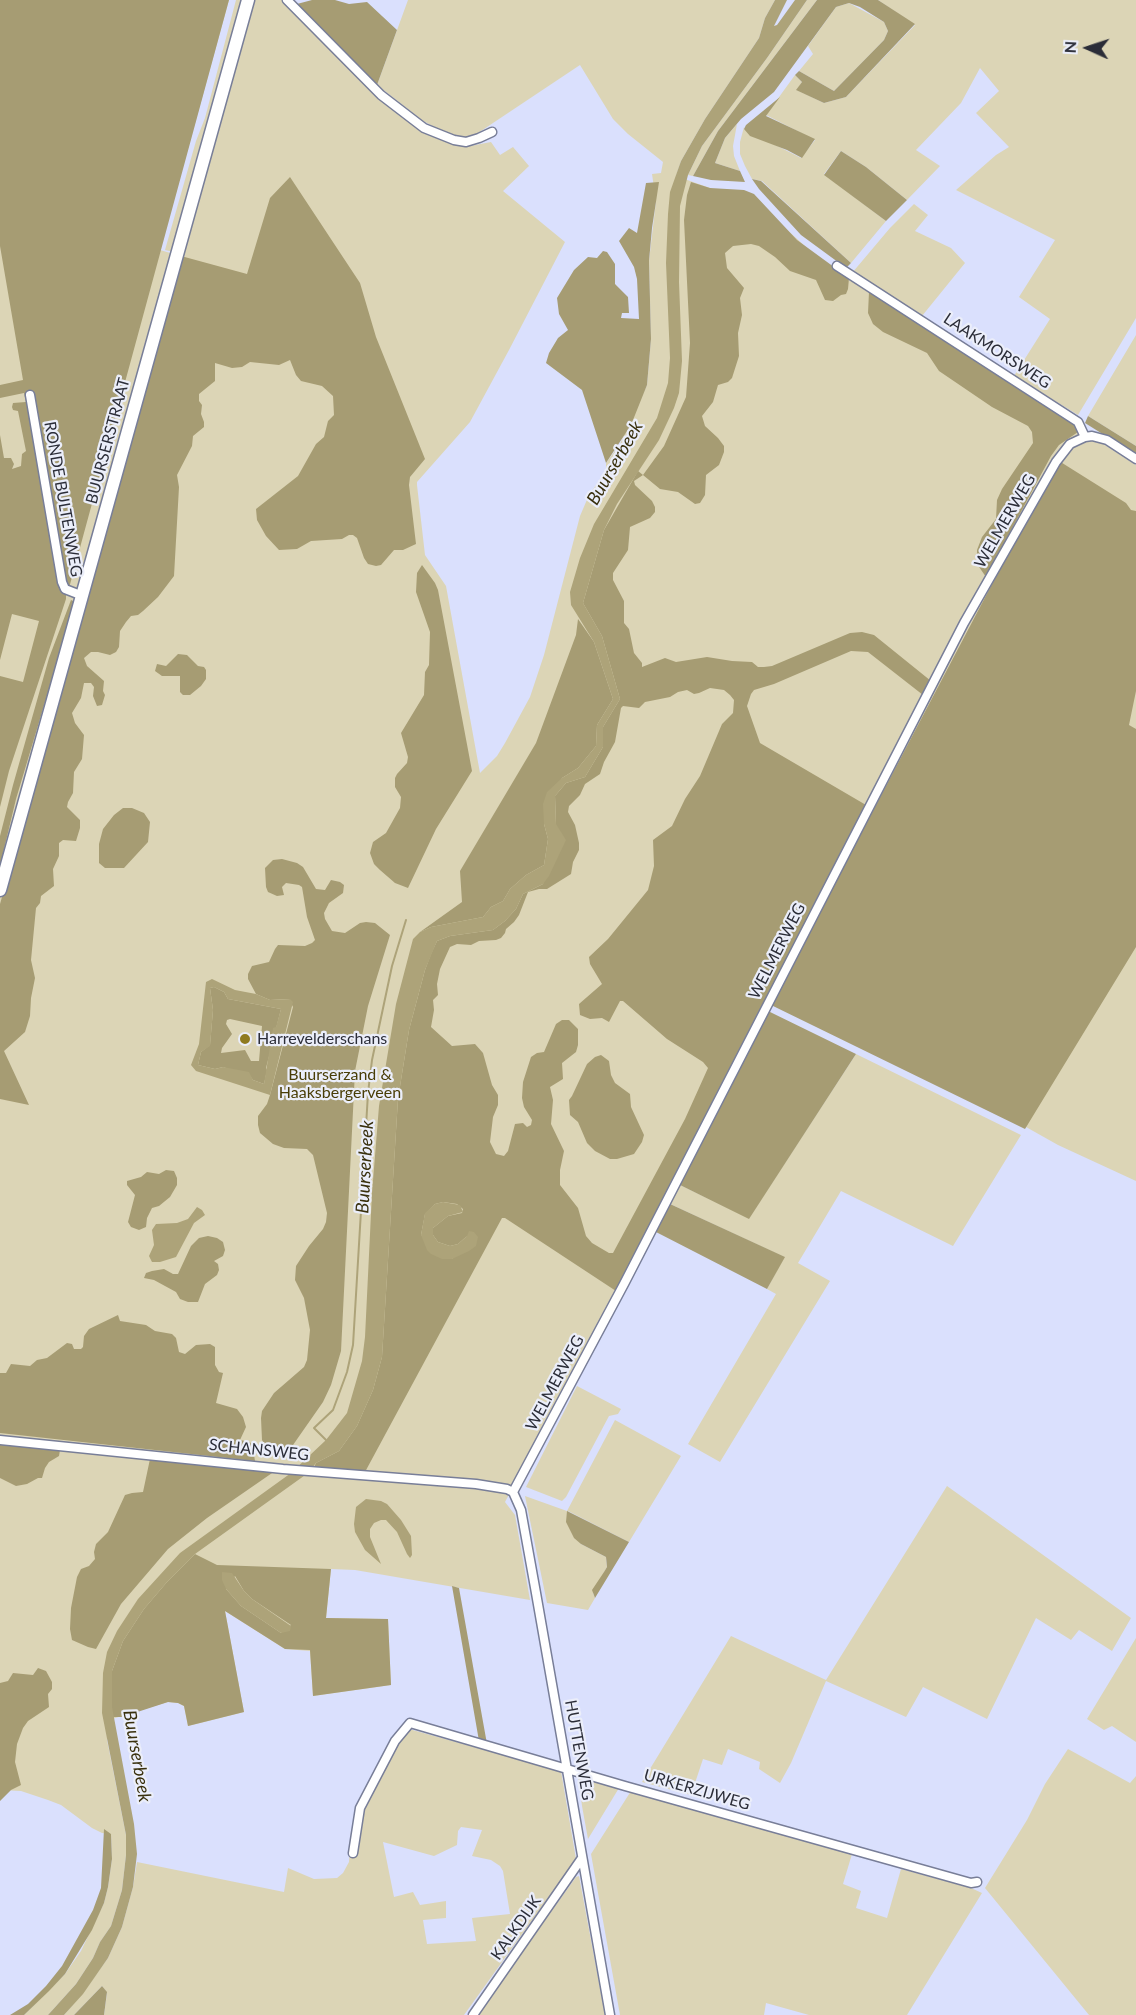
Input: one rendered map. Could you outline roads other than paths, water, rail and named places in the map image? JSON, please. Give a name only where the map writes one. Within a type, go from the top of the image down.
[{"type":"main road","name":"BUURSERSTRAAT","points":[[0,890],[248,0]]},
{"type":"street","points":[[286,0],[381,95],[424,128],[454,140],[466,142],[492,132]]},
{"type":"street","name":"LAAKMORSWEG","points":[[837,266],[1078,422],[1085,437]]},
{"type":"street","name":"RONDE BULTENWEG","points":[[30,395],[62,582],[64,589],[82,596]]},
{"type":"street","points":[[1085,437],[1092,436],[1107,440],[1136,459]]},
{"type":"street","name":"WELMERWEG","points":[[513,1492],[624,1284],[964,623],[1063,452],[1070,444],[1085,437]]},
{"type":"street","name":"SCHANSWEG","points":[[0,1440],[289,1470],[476,1484],[513,1492]]},
{"type":"street","name":"HUTTENWEG","points":[[513,1492],[521,1510],[610,2015]]},
{"type":"street","name":"URKERZIJWEG","points":[[353,1853],[360,1808],[395,1741],[410,1723],[972,1883],[977,1882]]},
{"type":"street","name":"KALKDIJK","points":[[473,2015],[582,1858]]},
{"type":"waterway","points":[[383,1096],[368,1093],[372,1060],[392,966],[406,920]]},
{"type":"waterway","name":"Buurserbeek","points":[[326,1440],[314,1428],[333,1410],[347,1372],[353,1345],[368,1093]]},
{"type":"place","name":"Harrevelderschans","points":[[245,1039]]},
{"type":"park label","name":"Buurserzand & Haaksbergerveen","points":[[340,1084]]}]
